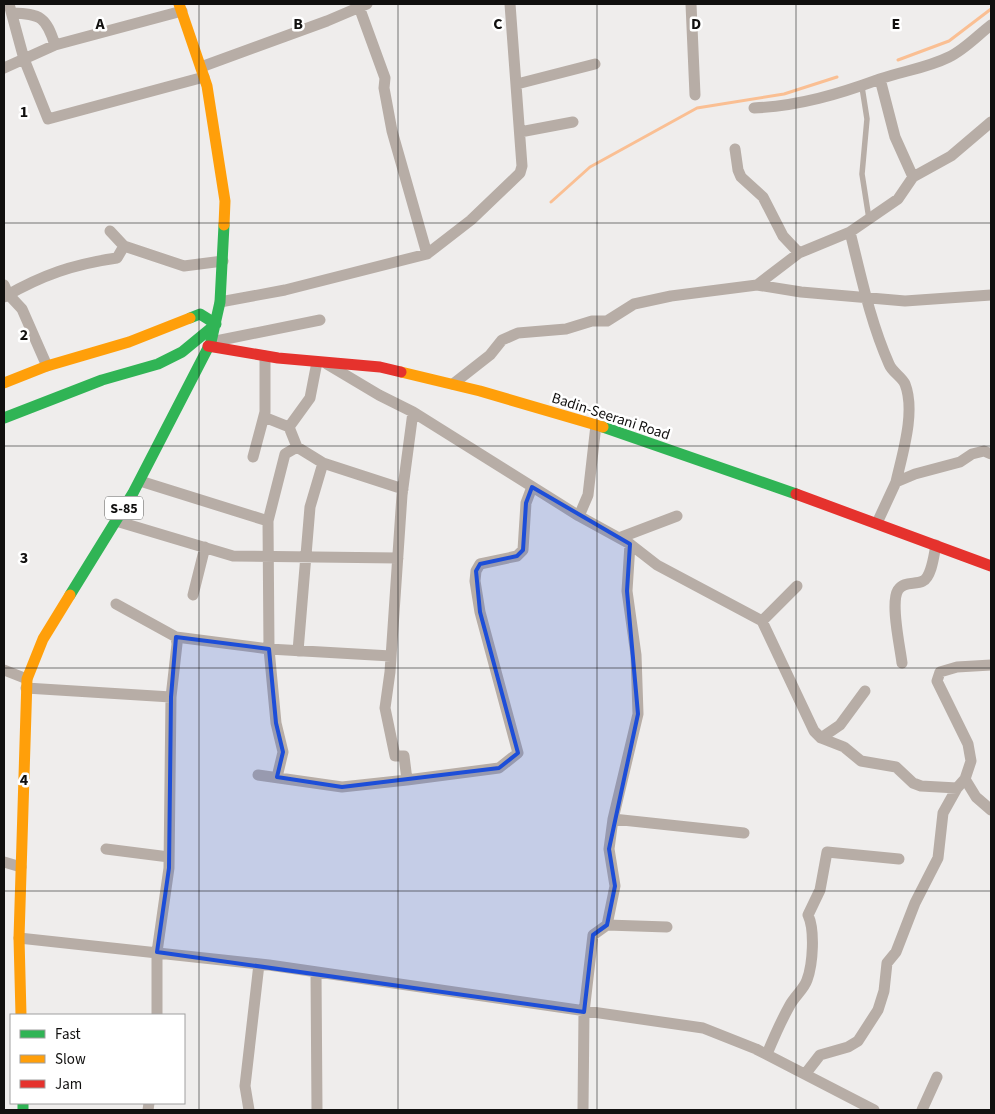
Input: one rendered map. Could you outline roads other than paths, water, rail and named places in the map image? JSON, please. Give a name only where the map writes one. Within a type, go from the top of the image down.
[{"type":"street","points":[[220,302],[285,290],[427,254],[471,220],[520,173],[522,166],[520,132],[510,4]]},
{"type":"street","points":[[691,4],[695,95]]},
{"type":"street","points":[[55,45],[48,24],[35,14],[11,8],[24,59],[48,119],[203,72],[361,5],[385,78],[384,88],[392,131],[427,254]]},
{"type":"street","points":[[4,68],[55,45],[181,8]]},
{"type":"street","name":"S-85","points":[[21,1014],[21,867],[27,683],[43,639],[140,480],[210,344],[220,302],[225,201],[203,72],[181,8]]},
{"type":"street","points":[[754,108],[785,106],[862,87],[880,79],[922,68],[951,57],[991,25]]},
{"type":"street","points":[[517,84],[595,64]]},
{"type":"street","points":[[880,79],[896,137],[913,177]]},
{"type":"street","points":[[520,132],[573,122]]},
{"type":"street","points":[[757,285],[799,253],[850,232],[898,199],[913,177],[951,156],[991,122]]},
{"type":"street","points":[[735,149],[741,177],[762,197],[783,236],[799,253]]},
{"type":"street","points":[[110,231],[124,246],[184,266],[223,261]]},
{"type":"street","points":[[850,232],[866,299],[890,366],[905,384],[909,413],[896,482],[877,523]]},
{"type":"street","points":[[47,366],[22,309],[5,292],[83,262],[117,258],[124,246]]},
{"type":"street","points":[[453,384],[490,355],[502,340],[518,333],[566,330],[592,321],[607,321],[634,304],[671,296],[757,285],[866,299],[922,302],[991,295]]},
{"type":"street","points":[[4,383],[47,366],[129,342],[200,314],[216,324],[182,352],[158,364],[102,380],[4,418]]},
{"type":"street","points":[[210,344],[320,320]]},
{"type":"street","name":"Badin-Seerani Road","points":[[210,344],[265,356],[321,363],[380,367],[453,384],[596,425],[877,523],[991,566]]},
{"type":"street","points":[[253,456],[264,416],[265,356]]},
{"type":"street","points":[[289,427],[310,398],[321,363],[378,395],[414,412],[579,516],[630,544],[657,565],[762,621],[814,731],[821,738],[844,747],[861,761],[896,766],[913,783],[921,786],[961,783],[991,810]]},
{"type":"street","points":[[407,780],[404,756],[395,756],[385,708],[391,656],[403,489],[414,412]]},
{"type":"street","points":[[264,416],[289,427],[297,446],[323,463],[403,489]]},
{"type":"street","points":[[579,516],[588,494],[596,425]]},
{"type":"street","points":[[277,777],[283,752],[276,723],[270,649],[268,521],[285,454],[297,446]]},
{"type":"street","points":[[896,482],[915,474],[960,462],[972,454],[984,451],[991,454]]},
{"type":"street","points":[[298,651],[310,507],[323,463]]},
{"type":"street","points":[[140,480],[268,521]]},
{"type":"street","points":[[258,775],[342,787],[498,768],[518,753],[480,612],[475,581],[476,570],[480,564],[517,556],[523,550],[526,503],[532,487]]},
{"type":"street","points":[[619,538],[677,516]]},
{"type":"street","points":[[116,521],[233,556],[398,558]]},
{"type":"street","points":[[607,925],[614,886],[609,849],[613,819],[638,714],[636,655],[627,591],[630,544]]},
{"type":"street","points":[[902,663],[895,602],[898,591],[903,585],[923,581],[927,577],[936,545]]},
{"type":"street","points":[[193,595],[205,547]]},
{"type":"street","points":[[762,621],[797,586]]},
{"type":"street","points":[[116,604],[176,637],[270,649],[391,656]]},
{"type":"street","points":[[157,1014],[157,952],[163,918],[168,857],[171,697],[177,644],[176,637]]},
{"type":"street","points":[[806,1074],[820,1055],[848,1047],[858,1041],[878,1010],[884,991],[887,963],[896,952],[915,903],[938,858],[943,812],[961,783],[971,761],[968,744],[938,681],[940,672],[957,667],[991,665]]},
{"type":"street","points":[[4,670],[27,683],[171,697]]},
{"type":"street","points":[[821,738],[840,725],[865,692]]},
{"type":"street","points":[[613,819],[744,833]]},
{"type":"street","points":[[106,849],[168,857]]},
{"type":"street","points":[[767,1054],[778,1027],[806,982],[810,969],[813,930],[808,916],[820,890],[827,852],[899,859]]},
{"type":"street","points":[[4,862],[21,867]]},
{"type":"street","points":[[583,1110],[584,1012],[593,935],[607,925],[667,927]]},
{"type":"street","points":[[20,938],[259,964],[703,1028],[767,1054],[874,1110]]},
{"type":"street","points":[[249,1110],[245,1086],[259,964]]},
{"type":"street","points":[[316,972],[317,1110]]},
{"type":"street","points":[[922,1110],[937,1077]]},
{"type":"lane","points":[[862,87],[867,119],[862,174],[869,219]]},
{"type":"waterway","points":[[898,60],[949,41],[991,9]]},
{"type":"waterway","points":[[551,202],[590,167],[697,108],[784,94],[837,77]]}]
